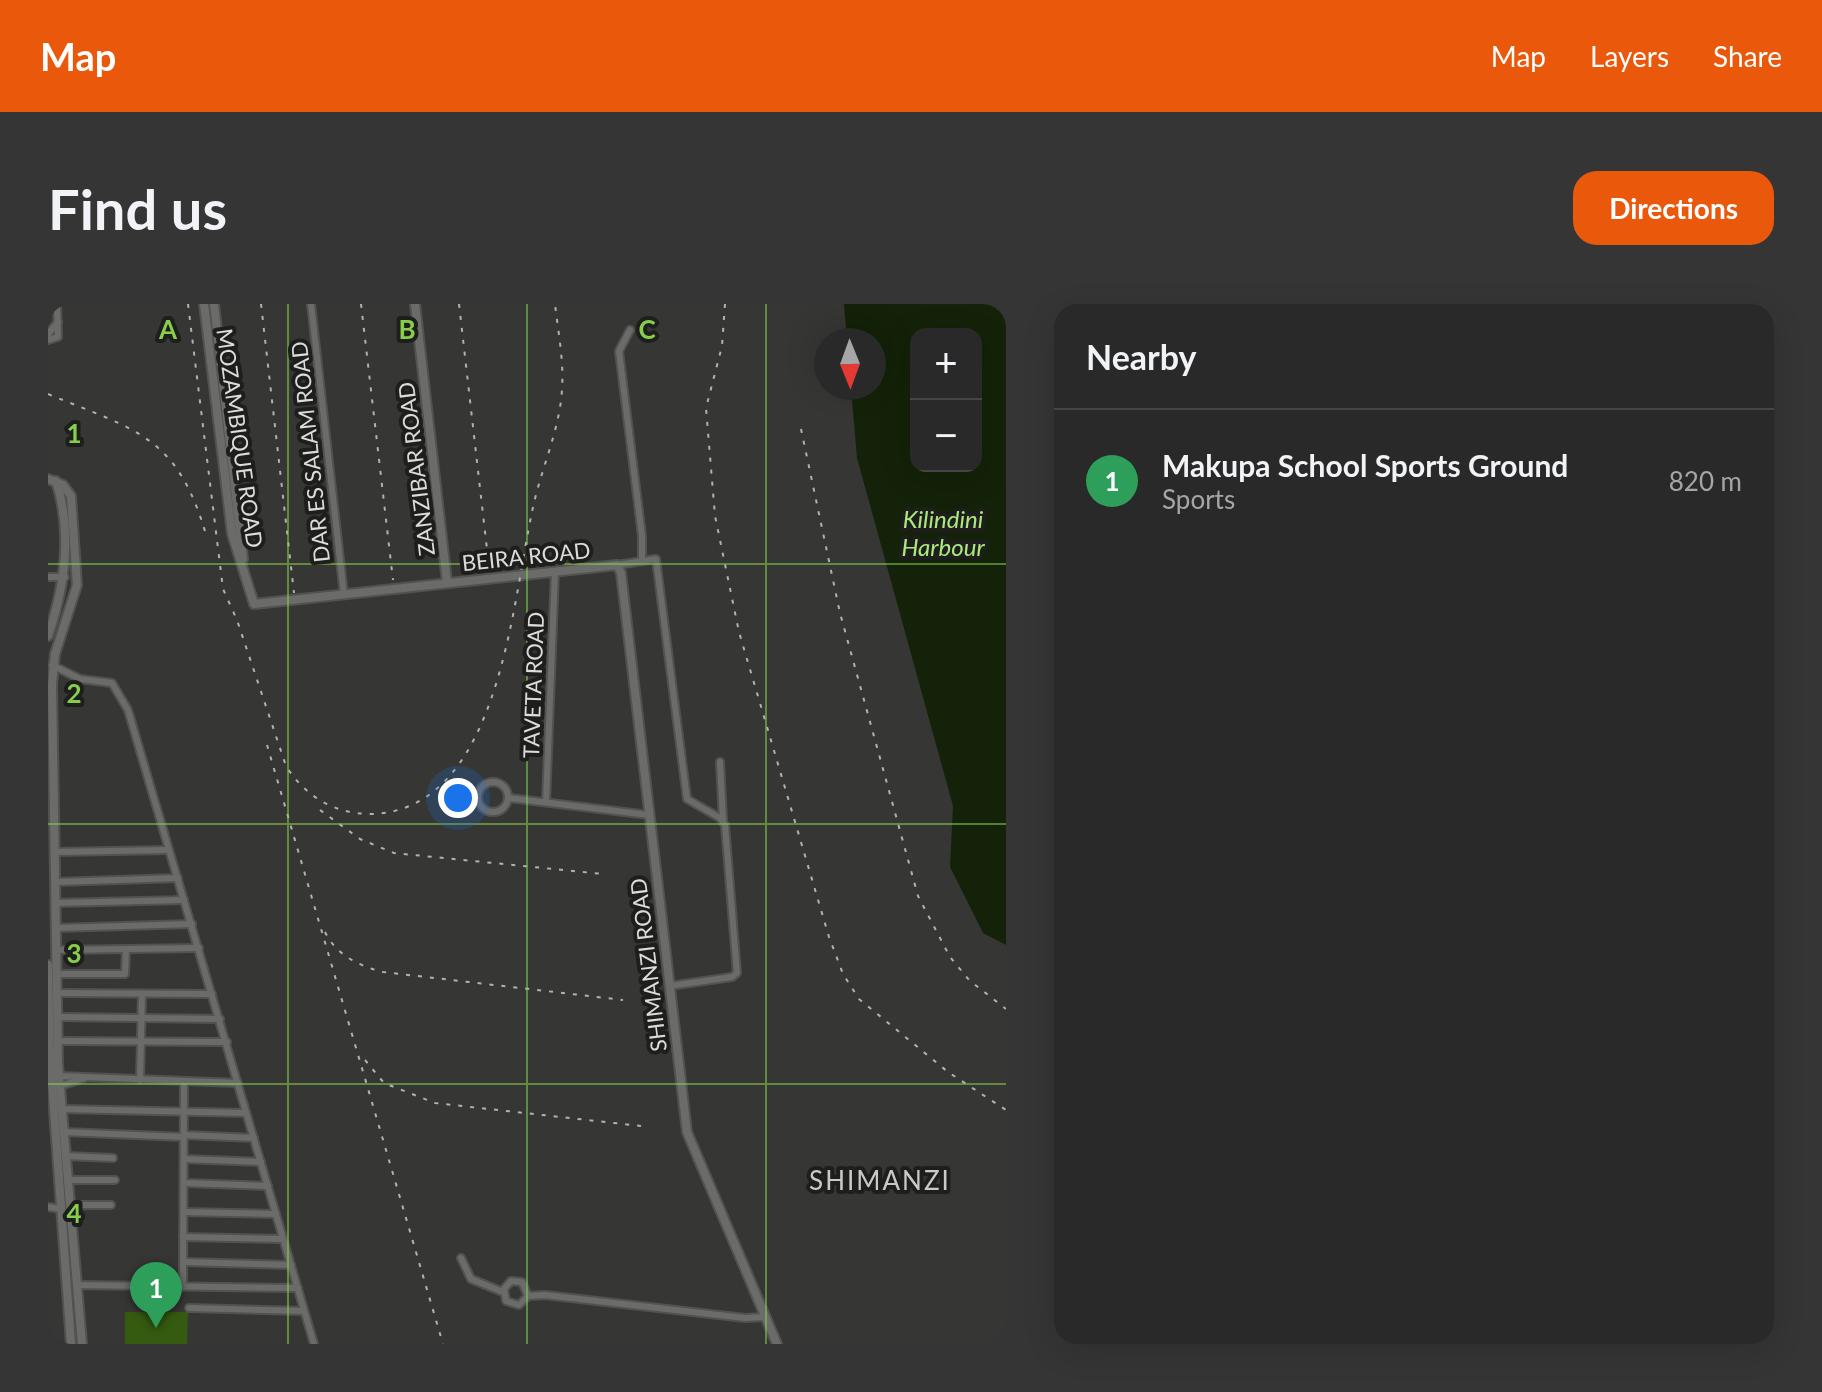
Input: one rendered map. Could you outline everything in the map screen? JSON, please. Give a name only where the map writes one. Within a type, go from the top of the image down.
[{"type":"main road","name":"MOZAMBIQUE ROAD","points":[[204,304],[232,534],[252,602],[259,606],[344,595]]},
{"type":"main road","name":"MOZAMBIQUE ROAD","points":[[214,304],[244,576]]},
{"type":"main road","name":"ZANZIBAR ROAD","points":[[415,304],[447,582]]},
{"type":"main road","points":[[48,636],[65,577],[69,490],[52,480]]},
{"type":"main road","points":[[68,524],[77,585],[52,665],[51,827],[55,852],[58,1017],[52,1126],[64,1182],[71,1344]]},
{"type":"main road","name":"BEIRA ROAD","points":[[344,595],[617,565]]},
{"type":"main road","name":"SHIMANZI ROAD","points":[[617,565],[621,573],[689,1143],[777,1344]]},
{"type":"main road","points":[[48,965],[50,1065],[62,1109],[66,1156],[64,1182]]},
{"type":"main road","points":[[66,1207],[82,1344]]},
{"type":"street","points":[[48,340],[57,339],[57,304]]},
{"type":"street","name":"DAR ES SALAM ROAD","points":[[311,304],[344,595]]},
{"type":"street","points":[[48,334],[58,322]]},
{"type":"street","points":[[630,330],[619,351],[642,536],[642,560]]},
{"type":"street","points":[[617,565],[656,559],[660,569],[687,799],[723,820]]},
{"type":"street","name":"TAVETA ROAD","points":[[546,802],[555,571]]},
{"type":"street","points":[[48,577],[65,577]]},
{"type":"street","points":[[52,665],[80,679],[116,686],[128,710],[314,1344]]},
{"type":"street","points":[[669,986],[732,977],[737,973],[720,762]]},
{"type":"street","points":[[494,782],[507,789],[509,798],[500,810],[490,812],[479,803],[479,793],[484,784],[494,782]]},
{"type":"street","points":[[509,798],[649,815]]},
{"type":"street","points":[[55,852],[169,850]]},
{"type":"street","points":[[55,882],[178,878]]},
{"type":"street","points":[[56,903],[184,900]]},
{"type":"street","points":[[56,928],[192,924]]},
{"type":"street","points":[[56,950],[199,948]]},
{"type":"street","points":[[57,974],[125,974],[126,949]]},
{"type":"street","points":[[57,993],[212,994]]},
{"type":"street","points":[[140,1080],[142,994]]},
{"type":"street","points":[[58,1017],[220,1019]]},
{"type":"street","points":[[58,1041],[227,1042]]},
{"type":"street","points":[[53,1083],[85,1078],[238,1083]]},
{"type":"street","points":[[183,1287],[184,1081]]},
{"type":"street","points":[[62,1109],[246,1113]]},
{"type":"street","points":[[64,1132],[254,1138]]},
{"type":"street","points":[[66,1156],[113,1158]]},
{"type":"street","points":[[184,1159],[261,1162]]},
{"type":"street","points":[[48,1184],[115,1180]]},
{"type":"street","points":[[184,1183],[268,1186]]},
{"type":"street","points":[[48,1207],[111,1205]]},
{"type":"street","points":[[184,1212],[276,1214]]},
{"type":"street","points":[[183,1237],[283,1239]]},
{"type":"street","points":[[461,1258],[471,1279],[503,1292],[512,1305],[525,1302],[528,1296],[526,1285],[517,1280],[507,1284],[503,1292]]},
{"type":"street","points":[[184,1262],[291,1265]]},
{"type":"street","points":[[77,1285],[298,1288]]},
{"type":"street","points":[[528,1296],[545,1295],[745,1318],[765,1317]]},
{"type":"street","points":[[189,1308],[304,1311]]},
{"type":"green space","points":[[125,1312],[188,1312],[187,1344],[125,1344]]},
{"type":"water","name":"Kilindini Harbour","points":[[844,304],[1006,304],[1006,945],[983,933],[950,867],[953,806],[857,458],[852,400],[886,400],[886,328],[846,328]]},
{"type":"railway","points":[[188,304],[223,589],[237,620],[286,766],[302,786],[322,801],[345,811],[371,814],[414,804],[447,778],[473,741],[492,696],[506,647],[536,497],[560,404],[562,368],[555,304]]},
{"type":"railway","points":[[261,304],[294,593]]},
{"type":"railway","points":[[361,304],[393,580]]},
{"type":"railway","points":[[459,304],[489,567]]},
{"type":"railway","points":[[725,304],[722,346],[706,408],[715,516],[739,632],[829,937],[843,974],[859,999],[948,1072],[1006,1110]]},
{"type":"railway","points":[[48,394],[130,429],[168,457],[196,504],[207,538]]},
{"type":"railway","points":[[801,429],[840,613],[918,896],[950,957],[969,980],[1006,1009]]},
{"type":"railway","points":[[267,745],[443,1344]]},
{"type":"railway","points":[[320,810],[360,839],[394,853],[603,874]]},
{"type":"railway","points":[[325,932],[335,947],[349,958],[383,972],[623,1000]]},
{"type":"railway","points":[[365,1060],[384,1083],[435,1103],[641,1126]]},
{"type":"place","name":"Makupa School Sports Ground","points":[[156,1328]]},
{"type":"district","name":"SHIMANZI","points":[[880,1180]]}]
